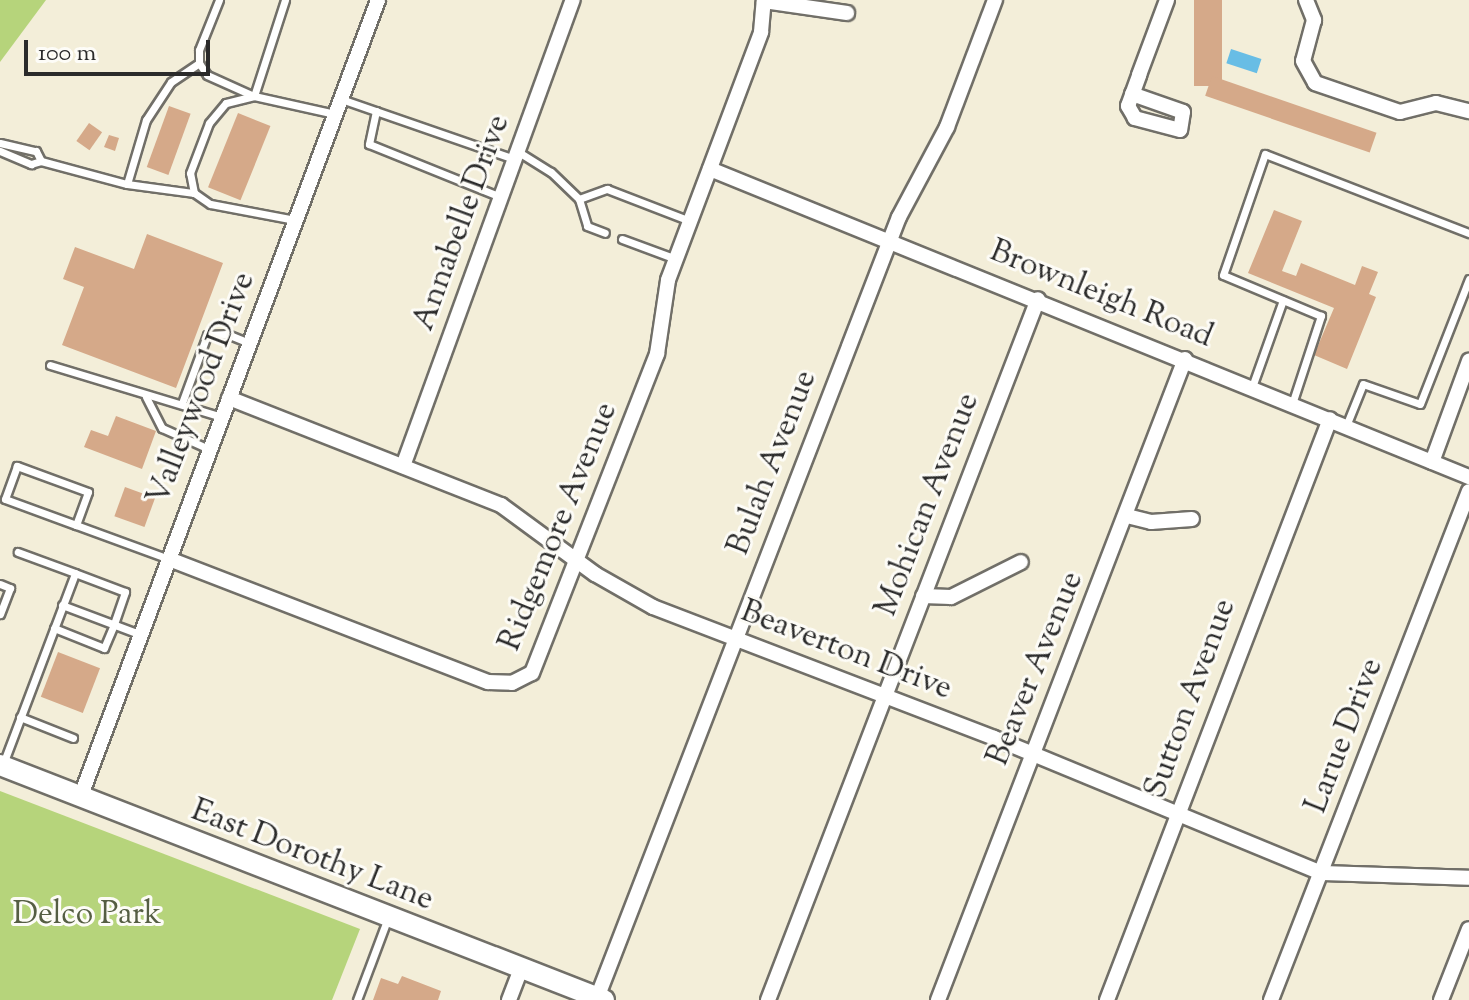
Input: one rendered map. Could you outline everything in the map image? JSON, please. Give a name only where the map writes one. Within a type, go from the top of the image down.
[{"type":"main road","name":"East Dorothy Lane","points":[[1,766],[601,999]]},
{"type":"street","name":"Valleywood Drive","points":[[80,798],[378,0]]},
{"type":"street","name":"Annabelle Drive","points":[[403,466],[573,0]]},
{"type":"street","points":[[764,0],[847,13]]},
{"type":"street","name":"Ridgemore Avenue","points":[[169,559],[500,684],[522,680],[540,663],[657,354],[676,259],[761,32],[764,0]]},
{"type":"street","name":"Bulah Avenue","points":[[601,999],[735,639],[891,239],[947,127],[995,0]]},
{"type":"street","points":[[1132,94],[1167,0]]},
{"type":"street","points":[[1306,0],[1314,20],[1303,61],[1315,83],[1400,112],[1436,103],[1469,111]]},
{"type":"street","name":"Brownleigh Road","points":[[710,169],[891,239],[1469,477]]},
{"type":"street","name":"Mohican Avenue","points":[[768,1000],[1038,299]]},
{"type":"street","name":"Beaver Avenue","points":[[938,1000],[1185,359]]},
{"type":"street","points":[[1432,462],[1469,361]]},
{"type":"street","name":"Beaverton Drive","points":[[229,398],[501,505],[579,562],[653,607],[1032,754],[1322,873],[1469,878]]},
{"type":"street","name":"Sutton Avenue","points":[[1107,1000],[1330,419]]},
{"type":"street","name":"Larue Drive","points":[[1271,1000],[1469,491]]},
{"type":"street","points":[[1127,516],[1151,522],[1192,519]]},
{"type":"street","points":[[923,596],[951,597],[1021,562]]},
{"type":"street","points":[[1441,1000],[1469,929]]},
{"type":"street","points":[[509,1000],[521,968]]},
{"type":"lane","points":[[219,0],[199,50],[199,63],[207,75],[254,96],[335,114]]},
{"type":"lane","points":[[254,96],[285,0]]},
{"type":"lane","points":[[127,184],[146,120],[171,82],[199,63]]},
{"type":"lane","points":[[194,193],[190,173],[209,123],[226,103],[254,96]]},
{"type":"lane","points":[[341,99],[516,155],[551,172],[557,184],[579,199],[587,226],[605,233]]},
{"type":"lane","points":[[376,111],[369,144],[501,197]]},
{"type":"lane","points":[[0,143],[36,151],[41,161]]},
{"type":"lane","points":[[0,151],[31,164],[41,161],[127,184],[194,193],[210,204],[245,214],[262,212],[295,220]]},
{"type":"lane","points":[[1292,404],[1321,316],[1223,275],[1265,154],[1469,233]]},
{"type":"lane","points":[[579,199],[607,189],[690,221]]},
{"type":"lane","points":[[622,239],[676,259]]},
{"type":"lane","points":[[1346,426],[1363,384],[1420,404],[1469,279]]},
{"type":"lane","points":[[1252,387],[1283,300]]},
{"type":"lane","points":[[182,403],[207,335],[227,334],[249,343]]},
{"type":"lane","points":[[50,365],[146,397],[182,403],[222,417]]},
{"type":"lane","points":[[146,397],[162,428],[209,449]]},
{"type":"lane","points":[[76,525],[88,492],[17,466],[5,499],[76,525],[169,559]]},
{"type":"lane","points":[[18,552],[125,592],[104,648],[54,628]]},
{"type":"lane","points":[[1,766],[75,573]]},
{"type":"lane","points":[[0,584],[10,588],[0,614]]},
{"type":"lane","points":[[62,605],[139,634]]},
{"type":"lane","points":[[20,717],[73,738]]},
{"type":"lane","points":[[357,1000],[388,918]]},
{"type":"green space","points":[[0,0],[46,0],[0,62]]},
{"type":"green space","name":"Delco Park","points":[[0,791],[360,929],[332,1000],[0,1000]]},
{"type":"water","points":[[1231,49],[1261,59],[1257,73],[1226,63]]},
{"type":"building","points":[[1194,0],[1222,0],[1222,86],[1194,86]]},
{"type":"building","points":[[1212,76],[1377,133],[1370,153],[1205,96]]},
{"type":"building","points":[[169,106],[191,114],[168,175],[147,167]]},
{"type":"building","points":[[238,113],[270,126],[240,200],[208,187]]},
{"type":"building","points":[[89,123],[102,132],[89,150],[76,141]]},
{"type":"building","points":[[109,135],[119,138],[115,151],[104,147]]},
{"type":"building","points":[[1274,210],[1302,221],[1282,271],[1296,276],[1301,263],[1355,285],[1362,266],[1378,272],[1369,294],[1376,297],[1347,369],[1314,355],[1334,308],[1248,273]]},
{"type":"building","points":[[147,234],[223,263],[176,388],[62,345],[84,287],[63,279],[75,247],[134,269]]},
{"type":"building","points":[[116,416],[156,431],[142,469],[84,447],[91,430],[108,436]]},
{"type":"building","points":[[125,487],[155,498],[144,527],[114,516]]},
{"type":"building","points":[[58,652],[100,668],[83,713],[41,697]]},
{"type":"building","points":[[402,976],[441,991],[438,1000],[373,1000],[381,978],[398,984]]}]
